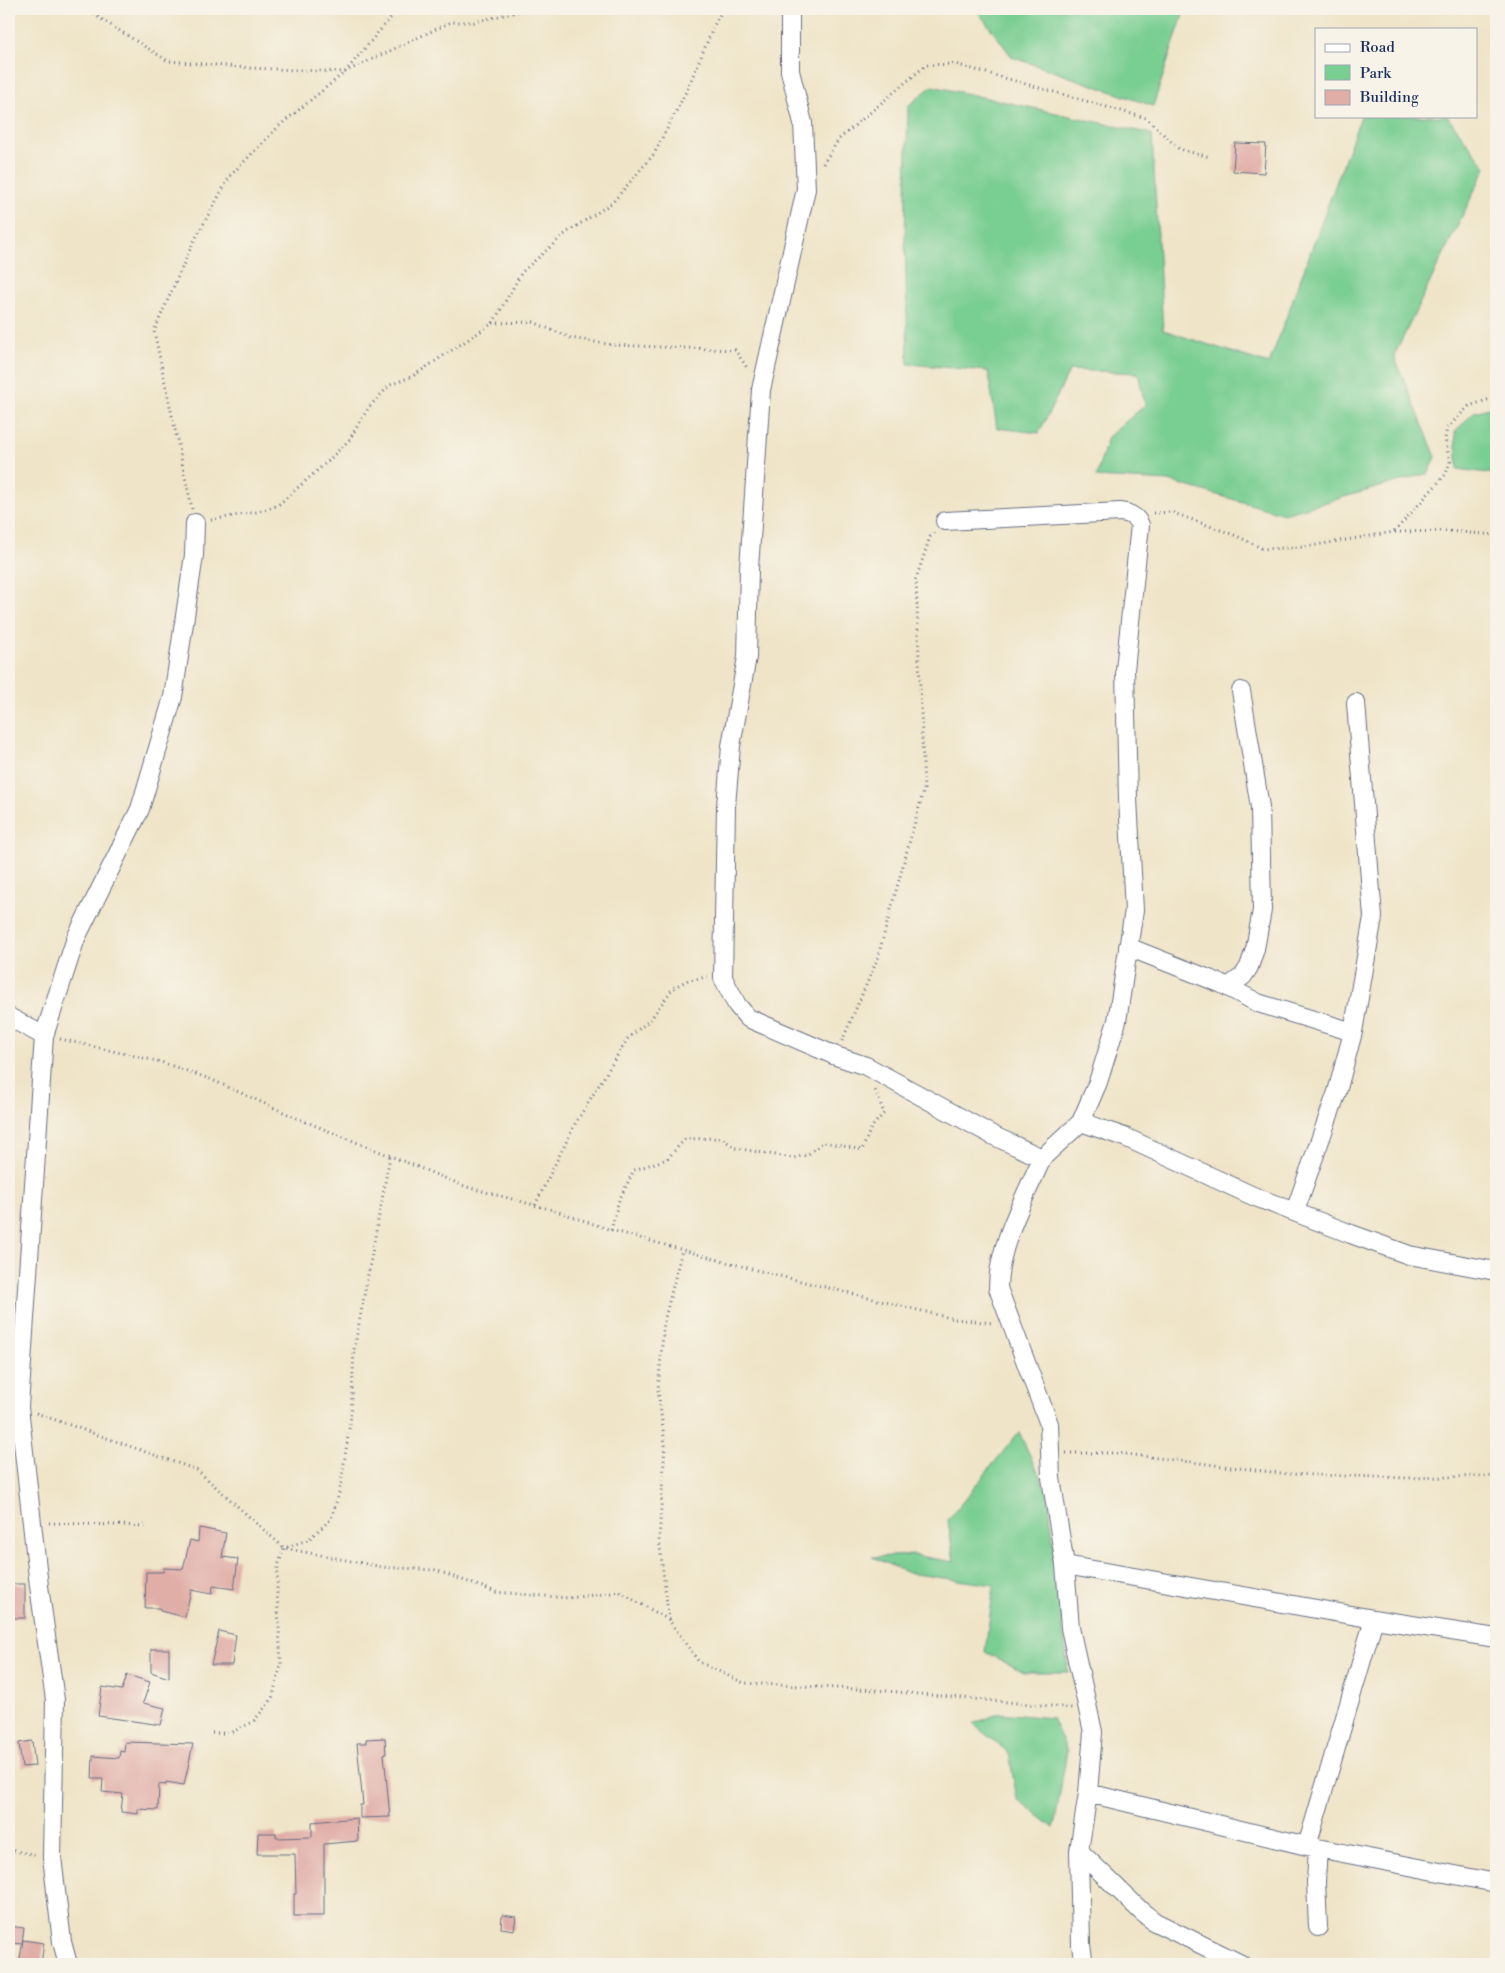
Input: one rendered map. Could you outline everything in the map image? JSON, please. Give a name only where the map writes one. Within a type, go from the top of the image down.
[{"type":"street","points":[[790,9],[790,71],[804,123],[806,189],[761,390],[749,570],[748,657],[731,746],[726,806],[723,978],[737,1005],[748,1018],[836,1056],[866,1066],[994,1136],[1042,1158]]},
{"type":"street","points":[[945,521],[1120,512],[1137,518],[1140,525],[1125,670],[1128,799],[1134,910],[1117,1021],[1098,1082],[1082,1122],[1042,1158],[1002,1253],[998,1270],[998,1288],[1049,1424],[1051,1478],[1065,1565],[1070,1628],[1093,1732],[1088,1793],[1079,1851],[1081,1945],[1084,1964]]},
{"type":"street","points":[[68,1964],[62,1942],[52,1857],[55,1700],[19,1407],[44,1036],[76,938],[140,809],[173,697],[194,555],[195,523]]},
{"type":"street","points":[[1228,987],[1243,976],[1249,967],[1255,949],[1262,910],[1260,808],[1241,691]]},
{"type":"street","points":[[1295,1211],[1337,1092],[1353,1032],[1373,917],[1356,703]]},
{"type":"street","points":[[1128,947],[1228,987],[1258,1003],[1353,1032]]},
{"type":"street","points":[[9,1018],[44,1036]]},
{"type":"street","points":[[1082,1122],[1127,1138],[1253,1196],[1409,1255],[1490,1270],[1496,1269]]},
{"type":"street","points":[[1065,1565],[1374,1619],[1496,1638]]},
{"type":"street","points":[[1318,1927],[1313,1847],[1374,1619]]},
{"type":"street","points":[[1088,1793],[1313,1847],[1496,1883]]},
{"type":"street","points":[[1079,1851],[1142,1912],[1155,1922],[1235,1963]]},
{"type":"path","points":[[85,9],[168,61],[250,68],[345,72],[451,22],[474,22],[529,9]]},
{"type":"path","points":[[398,9],[345,72],[279,126],[230,176],[193,243],[154,331],[195,523],[256,512],[276,506],[350,440],[369,407],[390,385],[413,376],[492,323],[522,272],[566,233],[612,203],[654,154],[687,90],[716,21],[723,9]]},
{"type":"path","points":[[806,189],[840,139],[926,65],[955,64],[1146,118],[1179,149],[1210,157]]},
{"type":"path","points":[[492,323],[533,322],[571,338],[613,345],[735,350],[761,390]]},
{"type":"path","points":[[1394,532],[1446,474],[1450,462],[1445,439],[1448,428],[1469,406],[1496,397]]},
{"type":"path","points":[[1127,513],[1171,512],[1237,536],[1263,549],[1304,547],[1394,532],[1496,534]]},
{"type":"path","points":[[836,1056],[877,960],[924,789],[916,579],[930,536],[945,521]]},
{"type":"path","points":[[535,1205],[575,1124],[628,1038],[650,1020],[673,988],[688,980],[702,976],[723,978]]},
{"type":"path","points":[[44,1036],[161,1062],[210,1079],[299,1119],[466,1187],[535,1205],[611,1230],[682,1250],[954,1319],[1011,1325]]},
{"type":"path","points":[[611,1230],[619,1200],[634,1170],[667,1158],[685,1139],[722,1138],[735,1148],[792,1158],[807,1155],[824,1142],[862,1150],[872,1128],[884,1113],[866,1066]]},
{"type":"path","points":[[284,1548],[308,1540],[331,1519],[340,1490],[351,1416],[354,1350],[390,1156]]},
{"type":"path","points":[[669,1620],[659,1539],[665,1445],[658,1390],[664,1322],[682,1250]]},
{"type":"path","points":[[19,1407],[197,1470],[284,1548],[382,1567],[435,1570],[496,1592],[568,1598],[620,1592],[669,1620],[699,1662],[744,1683],[876,1690],[1088,1709]]},
{"type":"path","points":[[1050,1453],[1118,1453],[1288,1474],[1406,1478],[1496,1476]]},
{"type":"path","points":[[32,1522],[148,1526]]},
{"type":"path","points":[[212,1733],[230,1733],[254,1722],[272,1700],[281,1665],[277,1590],[278,1566],[284,1548]]},
{"type":"path","points":[[9,1850],[52,1857]]},
{"type":"green space","points":[[976,9],[1185,9],[1153,106],[1012,57]]},
{"type":"green space","points":[[932,86],[1152,134],[1163,330],[1269,364],[1360,118],[1449,118],[1486,167],[1394,356],[1436,457],[1429,473],[1284,514],[1169,481],[1096,477],[1108,437],[1145,405],[1138,373],[1070,370],[1039,433],[997,428],[988,371],[908,364],[905,238],[908,106]]},
{"type":"green space","points":[[1496,406],[1496,474],[1458,469],[1455,432],[1474,412]]},
{"type":"green space","points":[[1019,1432],[1048,1494],[1068,1672],[1024,1672],[985,1652],[994,1585],[908,1573],[872,1557],[913,1555],[954,1562],[948,1520]]},
{"type":"green space","points":[[1000,1713],[1052,1718],[1067,1751],[1054,1828],[1017,1799],[1009,1753],[973,1724]]},
{"type":"building","points":[[1235,143],[1266,144],[1264,173],[1233,171]]},
{"type":"building","points":[[199,1528],[226,1533],[222,1557],[238,1559],[234,1589],[213,1586],[212,1594],[191,1590],[185,1617],[160,1611],[160,1608],[145,1608],[146,1572],[163,1572],[164,1568],[183,1569],[190,1540],[198,1542]]},
{"type":"building","points":[[9,1584],[25,1584],[25,1618],[9,1618]]},
{"type":"building","points":[[219,1631],[236,1635],[232,1665],[211,1665]]},
{"type":"building","points":[[151,1649],[169,1649],[169,1678],[151,1672]]},
{"type":"building","points":[[127,1675],[150,1682],[143,1703],[165,1708],[161,1725],[98,1716],[102,1687],[122,1690]]},
{"type":"building","points":[[385,1738],[386,1754],[384,1754],[390,1817],[360,1818],[360,1805],[363,1805],[357,1743],[366,1743],[366,1739]]},
{"type":"building","points":[[32,1741],[35,1766],[22,1767],[19,1743]]},
{"type":"building","points":[[125,1742],[193,1744],[184,1785],[166,1782],[166,1785],[159,1784],[158,1810],[138,1809],[138,1814],[121,1812],[123,1794],[102,1792],[103,1779],[92,1779],[93,1756],[119,1758],[120,1751],[124,1752]]},
{"type":"building","points":[[357,1818],[358,1841],[324,1844],[324,1916],[294,1916],[294,1894],[296,1894],[295,1854],[257,1854],[258,1833],[276,1833],[276,1838],[312,1837],[312,1822]]},
{"type":"building","points":[[502,1915],[516,1917],[514,1930],[501,1928]]},
{"type":"building","points":[[9,1926],[24,1928],[22,1944],[9,1943]]},
{"type":"building","points":[[23,1940],[44,1943],[41,1964],[19,1964]]}]
